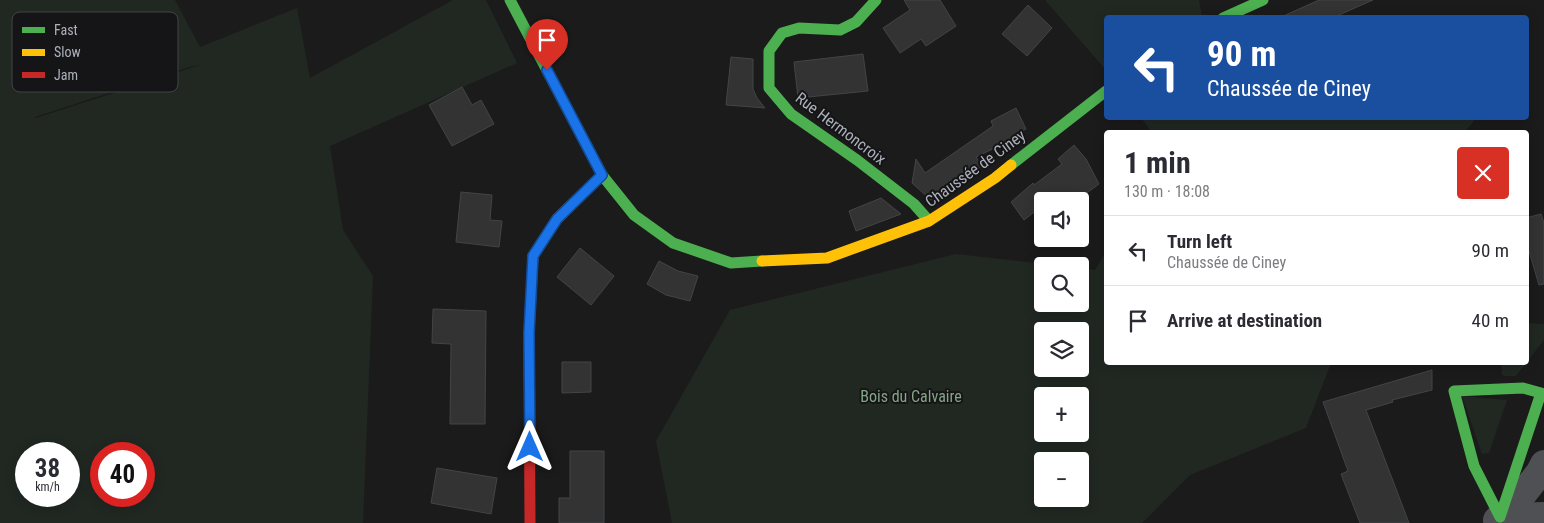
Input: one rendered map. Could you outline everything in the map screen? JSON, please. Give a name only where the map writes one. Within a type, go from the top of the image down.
[{"type":"street","name":"Chaussée de Ciney","points":[[510,0],[602,175],[634,215],[673,243],[731,263],[827,258],[929,221],[995,178],[1104,93]]},
{"type":"street","name":"Rue Hermoncroix","points":[[876,0],[856,22],[840,30],[799,28],[782,33],[769,51],[769,88],[791,114],[914,204],[929,221]]},
{"type":"street","points":[[1230,15],[1263,0]]},
{"type":"street","points":[[530,523],[529,333],[533,256],[557,219],[602,175]]},
{"type":"street","points":[[1523,388],[1541,393],[1500,521],[1474,466],[1454,392],[1523,388]]},
{"type":"street","points":[[1500,521],[1540,472],[1544,464]]},
{"type":"street","points":[[1500,521],[1544,516]]},
{"type":"green space","points":[[0,0],[175,0],[200,47],[297,8],[310,78],[453,0],[486,0],[517,63],[330,146],[343,230],[373,276],[363,523],[0,523]]},
{"type":"green space","points":[[1045,0],[1199,0],[1202,15],[1104,15],[1104,68]]},
{"type":"green space","points":[[1143,120],[1474,120],[1467,130],[1150,130]]},
{"type":"green space","name":"Bois du Calvaire","points":[[956,254],[1034,263],[1034,312],[1089,312],[1089,269],[1095,270],[1104,255],[1104,365],[1330,365],[1306,428],[1190,475],[1142,523],[672,523],[656,441],[730,310]]},
{"type":"green space","points":[[1529,323],[1544,324],[1544,340],[1529,359]]},
{"type":"green space","points":[[1501,365],[1525,365],[1516,376],[1504,376]]},
{"type":"green space","points":[[1462,396],[1507,400],[1489,453],[1482,454]]},
{"type":"building","points":[[904,0],[940,0],[956,26],[926,46],[921,39],[900,53],[883,28],[910,10]]},
{"type":"building","points":[[1319,0],[1373,0],[1339,15],[1286,15]]},
{"type":"building","points":[[1028,5],[1052,28],[1027,56],[1002,34]]},
{"type":"building","points":[[863,54],[868,91],[798,98],[794,62]]},
{"type":"building","points":[[731,57],[753,59],[753,89],[765,108],[726,105]]},
{"type":"building","points":[[462,87],[472,105],[481,100],[494,124],[452,146],[429,105]]},
{"type":"building","points":[[1016,108],[1026,129],[1016,134],[1017,137],[976,157],[982,166],[931,200],[912,183],[916,159],[925,173],[993,126],[991,121]]},
{"type":"building","points":[[1074,145],[1086,159],[1099,184],[1088,192],[1034,192],[1034,212],[1024,220],[1011,202],[1033,183],[1034,185],[1062,164],[1058,159]]},
{"type":"building","points":[[461,192],[492,195],[490,220],[502,221],[499,247],[456,242]]},
{"type":"building","points":[[881,198],[901,214],[856,231],[849,211]]},
{"type":"building","points":[[1541,214],[1544,223],[1544,284],[1539,285],[1529,251],[1529,217]]},
{"type":"building","points":[[580,248],[614,276],[591,305],[557,277]]},
{"type":"building","points":[[659,261],[678,271],[698,276],[690,301],[666,295],[647,284]]},
{"type":"building","points":[[433,309],[486,311],[485,424],[450,424],[451,344],[432,343]]},
{"type":"building","points":[[562,362],[591,362],[591,392],[562,393]]},
{"type":"building","points":[[1432,370],[1432,390],[1392,400],[1393,402],[1366,410],[1409,523],[1360,523],[1341,474],[1348,471],[1323,402]]},
{"type":"building","points":[[570,451],[604,451],[604,523],[559,523],[559,498],[570,498]]},
{"type":"building","points":[[437,468],[497,478],[491,514],[431,503]]},
{"type":"traffic: fast","points":[[510,0],[602,175],[634,215],[673,243],[731,263],[762,261]]},
{"type":"traffic: fast","points":[[876,0],[856,22],[840,30],[799,28],[782,33],[769,51],[769,88],[791,114],[857,160],[914,204],[929,221]]},
{"type":"traffic: fast","points":[[1230,15],[1263,0]]},
{"type":"traffic: fast","points":[[1011,165],[1104,93]]},
{"type":"traffic: fast","points":[[1523,388],[1541,393],[1500,517],[1474,466],[1454,391],[1523,388]]},
{"type":"traffic: slow","points":[[762,261],[827,258],[929,221],[995,178],[1011,165]]},
{"type":"traffic: slow","points":[[533,259],[533,256],[557,219],[602,175]]},
{"type":"traffic: jam","points":[[530,523],[529,333],[533,259]]},
{"type":"route","points":[[530,447],[529,333],[533,256],[557,219],[602,175],[547,70]]}]
